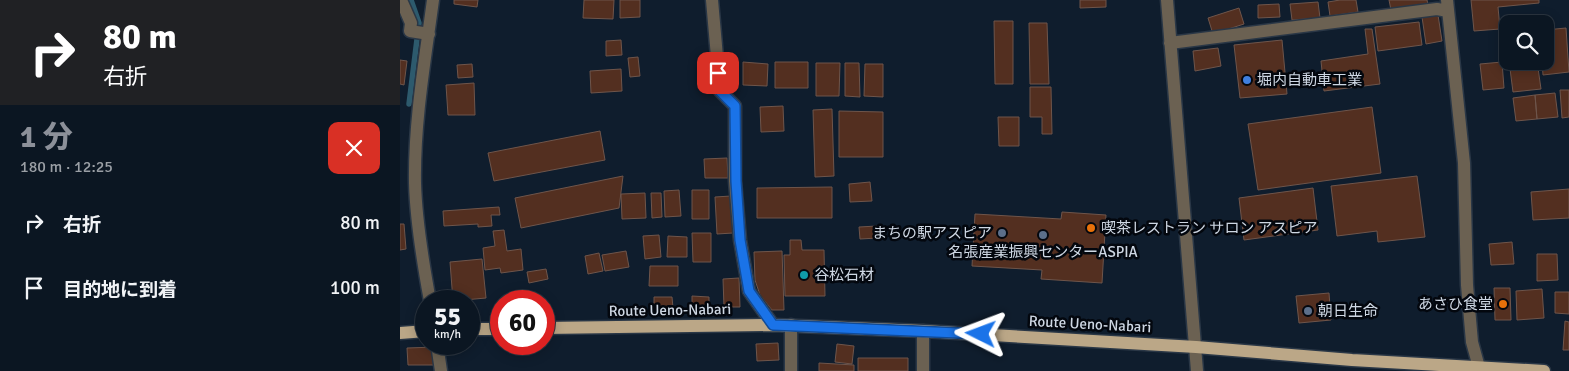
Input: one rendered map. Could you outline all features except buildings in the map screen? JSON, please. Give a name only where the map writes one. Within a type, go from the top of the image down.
[{"type":"main road","name":"Route Ueno-Nabari","points":[[555,328],[773,325],[923,331],[1196,347],[1479,369],[1544,371]]},
{"type":"main road","points":[[400,333],[415,332]]},
{"type":"street","points":[[401,0],[411,23],[410,31],[427,34]]},
{"type":"street","points":[[429,290],[415,185],[416,151],[427,34],[433,0]]},
{"type":"street","points":[[712,0],[720,91],[735,106],[736,181],[740,240],[749,291],[773,325]]},
{"type":"street","points":[[1167,0],[1197,371]]},
{"type":"street","points":[[1170,43],[1437,9],[1448,6],[1464,163],[1467,285],[1472,342],[1479,369]]},
{"type":"street","points":[[791,326],[791,371]]},
{"type":"street","points":[[923,331],[923,371]]},
{"type":"street","points":[[439,355],[441,371]]},
{"type":"waterway","points":[[409,104],[419,23],[411,0]]},
{"type":"place","name":"堀内自動車工業","points":[[1247,80]]},
{"type":"place","name":"喫茶レストラン サロン アスピア","points":[[1091,228]]},
{"type":"place","name":"まちの駅アスピア","points":[[1002,233]]},
{"type":"place","name":"名張産業振興センターASPIA","points":[[1043,235]]},
{"type":"place","name":"谷松石材","points":[[804,275]]},
{"type":"place","name":"あさひ食堂","points":[[1503,304]]},
{"type":"place","name":"朝日生命","points":[[1308,311]]},
{"type":"route","points":[[718,73],[720,91],[735,106],[736,181],[740,240],[749,291],[773,325],[981,334]]}]
